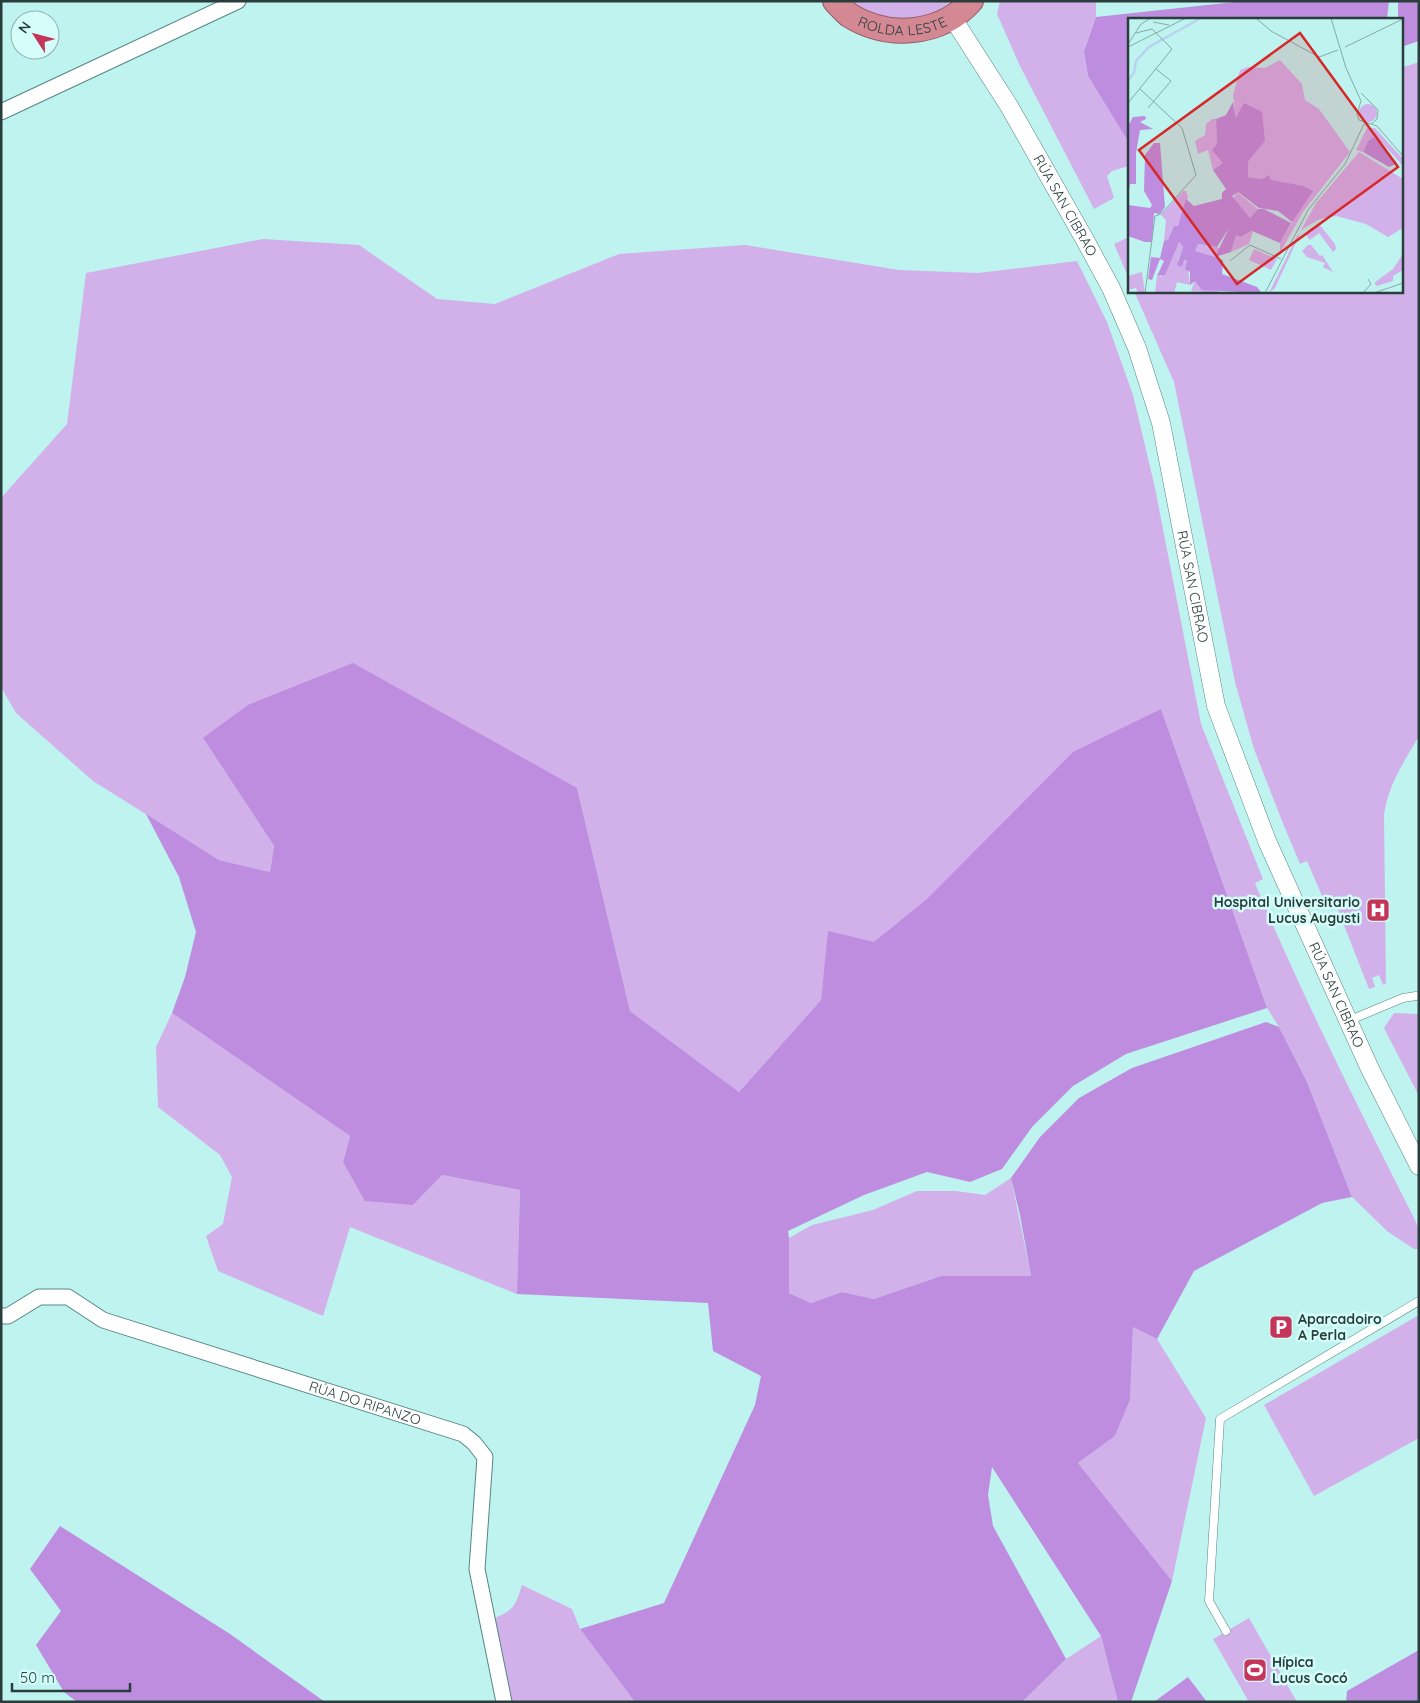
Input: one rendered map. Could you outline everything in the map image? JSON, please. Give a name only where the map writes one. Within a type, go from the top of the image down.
[{"type":"highway","name":"ROLDA LESTE","points":[[835,1],[848,14],[873,27],[900,32],[927,28],[952,17],[971,1]]},
{"type":"street","points":[[1,112],[238,1]]},
{"type":"street","name":"RÚA SAN CIBRAO","points":[[952,17],[1009,106],[1085,240],[1111,288],[1137,348],[1160,424],[1216,706],[1267,841],[1347,1022],[1403,1138],[1419,1166]]},
{"type":"street","name":"RÚA DO RIPANZO","points":[[4,1316],[39,1297],[68,1297],[103,1320],[463,1434],[474,1443],[485,1457],[477,1569],[504,1702]]},
{"type":"lane","points":[[1347,1022],[1403,998],[1416,996]]},
{"type":"lane","points":[[1226,1632],[1209,1600],[1220,1419],[1419,1301]]},
{"type":"shaded area","points":[[850,1],[951,1],[927,15],[901,19],[874,15]]},
{"type":"shaded area","points":[[1000,1],[1096,1],[1096,17],[1084,50],[1088,76],[1128,141],[1128,166],[1112,171],[1107,176],[1114,198],[1094,209],[1020,66],[997,14]]},
{"type":"shaded area","points":[[1244,1],[1389,1],[1387,18],[1128,18],[1128,141],[1088,76],[1084,51],[1096,17]]},
{"type":"shaded area","points":[[1398,1],[1419,1],[1419,41],[1404,46],[1402,40],[1402,18],[1398,18]]},
{"type":"shaded area","points":[[1419,62],[1419,736],[1397,774],[1386,804],[1384,815],[1386,983],[1383,985],[1379,975],[1372,978],[1375,987],[1369,989],[1335,902],[1326,905],[1307,861],[1300,864],[1254,749],[1235,682],[1174,382],[1134,292],[1402,292],[1402,68]]},
{"type":"shaded area","points":[[1128,237],[1128,277],[1114,244]]},
{"type":"shaded area","points":[[263,239],[359,245],[437,299],[495,304],[619,254],[745,245],[899,270],[978,273],[1077,261],[1107,322],[1133,395],[1155,488],[1201,724],[1263,879],[1255,883],[1312,1011],[1415,1220],[1419,1230],[1419,1249],[1414,1249],[1387,1231],[1352,1197],[1307,1082],[1279,1027],[1267,1008],[1161,709],[874,943],[829,932],[821,1000],[739,1092],[630,1011],[577,788],[203,738],[274,846],[270,872],[219,860],[93,781],[16,713],[1,687],[1,498],[67,424],[86,273]]},
{"type":"shaded area","points":[[353,663],[577,788],[630,1011],[739,1092],[821,1000],[828,931],[874,942],[927,899],[1073,752],[1161,709],[1267,1008],[1126,1054],[1073,1086],[1032,1127],[1002,1169],[970,1182],[927,1172],[864,1195],[788,1231],[789,1293],[811,1303],[842,1292],[874,1299],[941,1276],[1031,1276],[1011,1178],[1040,1137],[1079,1098],[1132,1068],[1266,1022],[1279,1027],[1307,1082],[1352,1197],[1322,1203],[1194,1271],[1157,1339],[1133,1327],[1130,1400],[1115,1436],[1078,1463],[1172,1581],[1131,1702],[1118,1702],[1101,1636],[992,1467],[988,1495],[993,1526],[1066,1659],[1022,1702],[635,1702],[580,1629],[664,1603],[755,1405],[761,1376],[713,1351],[708,1303],[517,1294],[520,1190],[442,1175],[413,1205],[365,1201],[343,1162],[350,1136],[172,1013],[185,977],[196,932],[179,877],[146,814],[219,860],[270,872],[274,846],[203,738],[248,705]]},
{"type":"shaded area","points":[[172,1013],[350,1136],[343,1162],[413,1205],[442,1175],[520,1190],[517,1294],[350,1227],[323,1316],[218,1271],[206,1236],[223,1224],[232,1177],[220,1155],[158,1107],[156,1047]]},
{"type":"shaded area","points":[[1394,1013],[1418,1014],[1419,1016],[1419,1096],[1384,1028]]},
{"type":"shaded area","points":[[1011,1178],[1031,1276],[941,1276],[874,1299],[842,1292],[811,1303],[789,1293],[789,1238],[812,1225],[873,1210],[917,1191],[956,1191],[985,1195]]},
{"type":"shaded area","points":[[1419,1315],[1419,1438],[1314,1496],[1264,1405]]},
{"type":"shaded area","points":[[1133,1327],[1157,1339],[1206,1418],[1172,1581],[1078,1463],[1115,1436],[1130,1400]]},
{"type":"shaded area","points":[[60,1526],[230,1634],[325,1702],[77,1702],[64,1692],[36,1645],[61,1611],[30,1569]]},
{"type":"shaded area","points":[[522,1585],[572,1609],[580,1629],[635,1702],[509,1702],[490,1620],[512,1608]]},
{"type":"shaded area","name":"Hípica Lucus Cocó","points":[[1249,1618],[1297,1702],[1249,1702],[1213,1639]]},
{"type":"shaded area","points":[[1101,1636],[1118,1702],[1022,1702],[1066,1659]]},
{"type":"shaded area","points":[[1419,1650],[1419,1702],[1346,1702],[1347,1691]]},
{"type":"shaded area","points":[[1188,1677],[1207,1702],[1154,1702]]},
{"type":"place","name":"Hospital Universitario Lucus Augusti","points":[[1378,910]]},
{"type":"place","name":"Aparcadoiro A Perla","points":[[1281,1327]]},
{"type":"place","name":"Hípica Lucus Cocó","points":[[1255,1670]]}]
